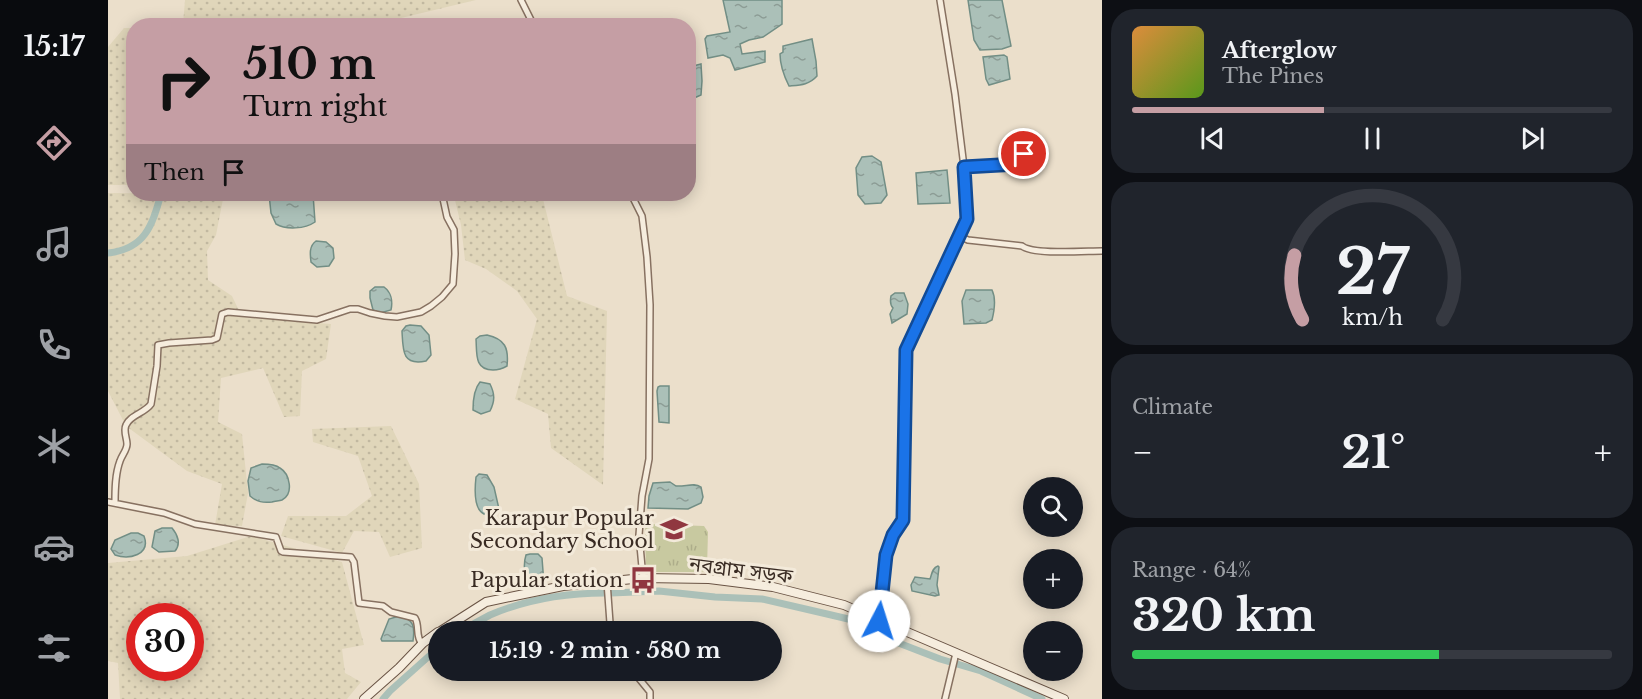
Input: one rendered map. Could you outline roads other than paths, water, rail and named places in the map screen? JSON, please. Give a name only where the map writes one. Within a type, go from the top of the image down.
[{"type":"main road","name":"নবগ্রাম সড়ক","points":[[456,621],[486,602],[562,586],[643,578],[709,579],[773,587],[844,606],[1064,699]]},
{"type":"main road","name":"নবগ্রাম সড়ক","points":[[364,699],[428,640]]},
{"type":"street","points":[[521,0],[530,18]]},
{"type":"street","points":[[879,621],[886,555],[893,535],[903,520],[906,350],[967,219],[964,167],[955,94],[940,0]]},
{"type":"street","points":[[964,167],[1017,164],[1024,154]]},
{"type":"street","points":[[115,503],[119,462],[127,443],[126,424],[151,404],[160,343],[217,338],[222,314],[228,312],[318,320],[350,309],[386,316],[421,312],[442,297],[453,284],[454,230],[447,217],[444,201]]},
{"type":"street","points":[[634,201],[642,216],[650,305],[649,459],[642,496],[639,535],[643,578]]},
{"type":"street","points":[[959,236],[968,240],[1022,246],[1027,250],[1102,251]]},
{"type":"street","points":[[108,502],[164,513],[195,524],[276,537],[283,552],[351,557],[354,562],[358,603],[383,606],[391,612],[415,618],[418,622],[418,637],[422,644]]},
{"type":"street","points":[[607,582],[610,621]]},
{"type":"street","points":[[945,699],[956,653]]},
{"type":"street","points":[[641,681],[650,692],[650,699]]},
{"type":"water","points":[[723,0],[782,0],[782,24],[763,37],[740,44],[742,54],[765,51],[765,62],[735,70],[730,58],[723,55],[708,58],[705,39],[707,36],[730,32]]},
{"type":"water","points":[[968,0],[1002,0],[1011,46],[1002,49],[980,50],[974,40]]},
{"type":"water","points":[[812,39],[817,76],[808,83],[789,86],[781,62],[780,54],[783,52],[783,46]]},
{"type":"water","points":[[1004,55],[1007,57],[1010,79],[989,85],[983,57]]},
{"type":"water","points":[[701,64],[702,81],[701,95],[696,97],[696,65]]},
{"type":"water","points":[[872,156],[881,162],[887,195],[881,203],[865,204],[858,195],[856,168],[862,157]]},
{"type":"water","points":[[947,170],[950,203],[918,204],[916,173]]},
{"type":"water","points":[[270,201],[314,201],[315,222],[296,228],[285,227],[276,224],[271,213]]},
{"type":"water","points":[[316,241],[326,242],[333,248],[334,258],[329,266],[317,267],[311,262],[311,248]]},
{"type":"water","points":[[375,287],[384,287],[388,291],[392,300],[391,310],[380,313],[373,310],[370,291]]},
{"type":"water","points":[[966,290],[992,290],[994,309],[992,320],[986,323],[964,324],[962,301]]},
{"type":"water","points":[[895,293],[904,293],[908,304],[907,314],[892,323],[890,314],[893,308],[890,300]]},
{"type":"water","points":[[410,325],[421,326],[429,335],[431,355],[426,361],[412,361],[405,355],[402,331]]},
{"type":"water","points":[[487,335],[498,339],[505,345],[507,366],[493,370],[482,367],[480,364],[476,339]]},
{"type":"water","points":[[480,382],[490,384],[494,398],[490,411],[481,414],[473,410],[475,392]]},
{"type":"water","points":[[660,386],[669,386],[669,423],[659,422],[657,391]]},
{"type":"water","points":[[262,464],[276,466],[286,475],[289,489],[282,500],[263,502],[250,496],[248,481],[251,468]]},
{"type":"water","points":[[479,474],[487,475],[494,487],[499,509],[494,514],[484,514],[478,507],[475,486],[476,477]]},
{"type":"water","points":[[670,482],[676,486],[701,487],[703,497],[701,503],[688,509],[648,508],[653,483]]},
{"type":"water","points":[[172,528],[176,534],[178,542],[175,551],[159,552],[152,547],[155,531]]},
{"type":"water","points":[[131,533],[144,536],[142,552],[126,557],[115,555],[111,549],[115,540]]},
{"type":"water","points":[[538,554],[542,558],[544,584],[541,586],[531,587],[527,581],[525,563],[526,555]]},
{"type":"water","points":[[938,566],[939,595],[912,591],[911,585],[915,577],[930,579],[933,570]]},
{"type":"water","points":[[399,616],[411,622],[414,632],[413,641],[382,641],[389,619]]},
{"type":"waterway","points":[[108,253],[121,251],[139,241],[150,226],[159,201]]},
{"type":"waterway","points":[[611,593],[659,591],[762,599],[861,622],[896,642],[940,659],[981,671],[1042,699]]},
{"type":"waterway","points":[[479,621],[532,601],[576,594],[605,593]]},
{"type":"waterway","points":[[383,699],[428,657]]},
{"type":"place","name":"Karapur Popular Secondary School","points":[[674,529]]},
{"type":"place","name":"Papular station","points":[[643,580]]}]
